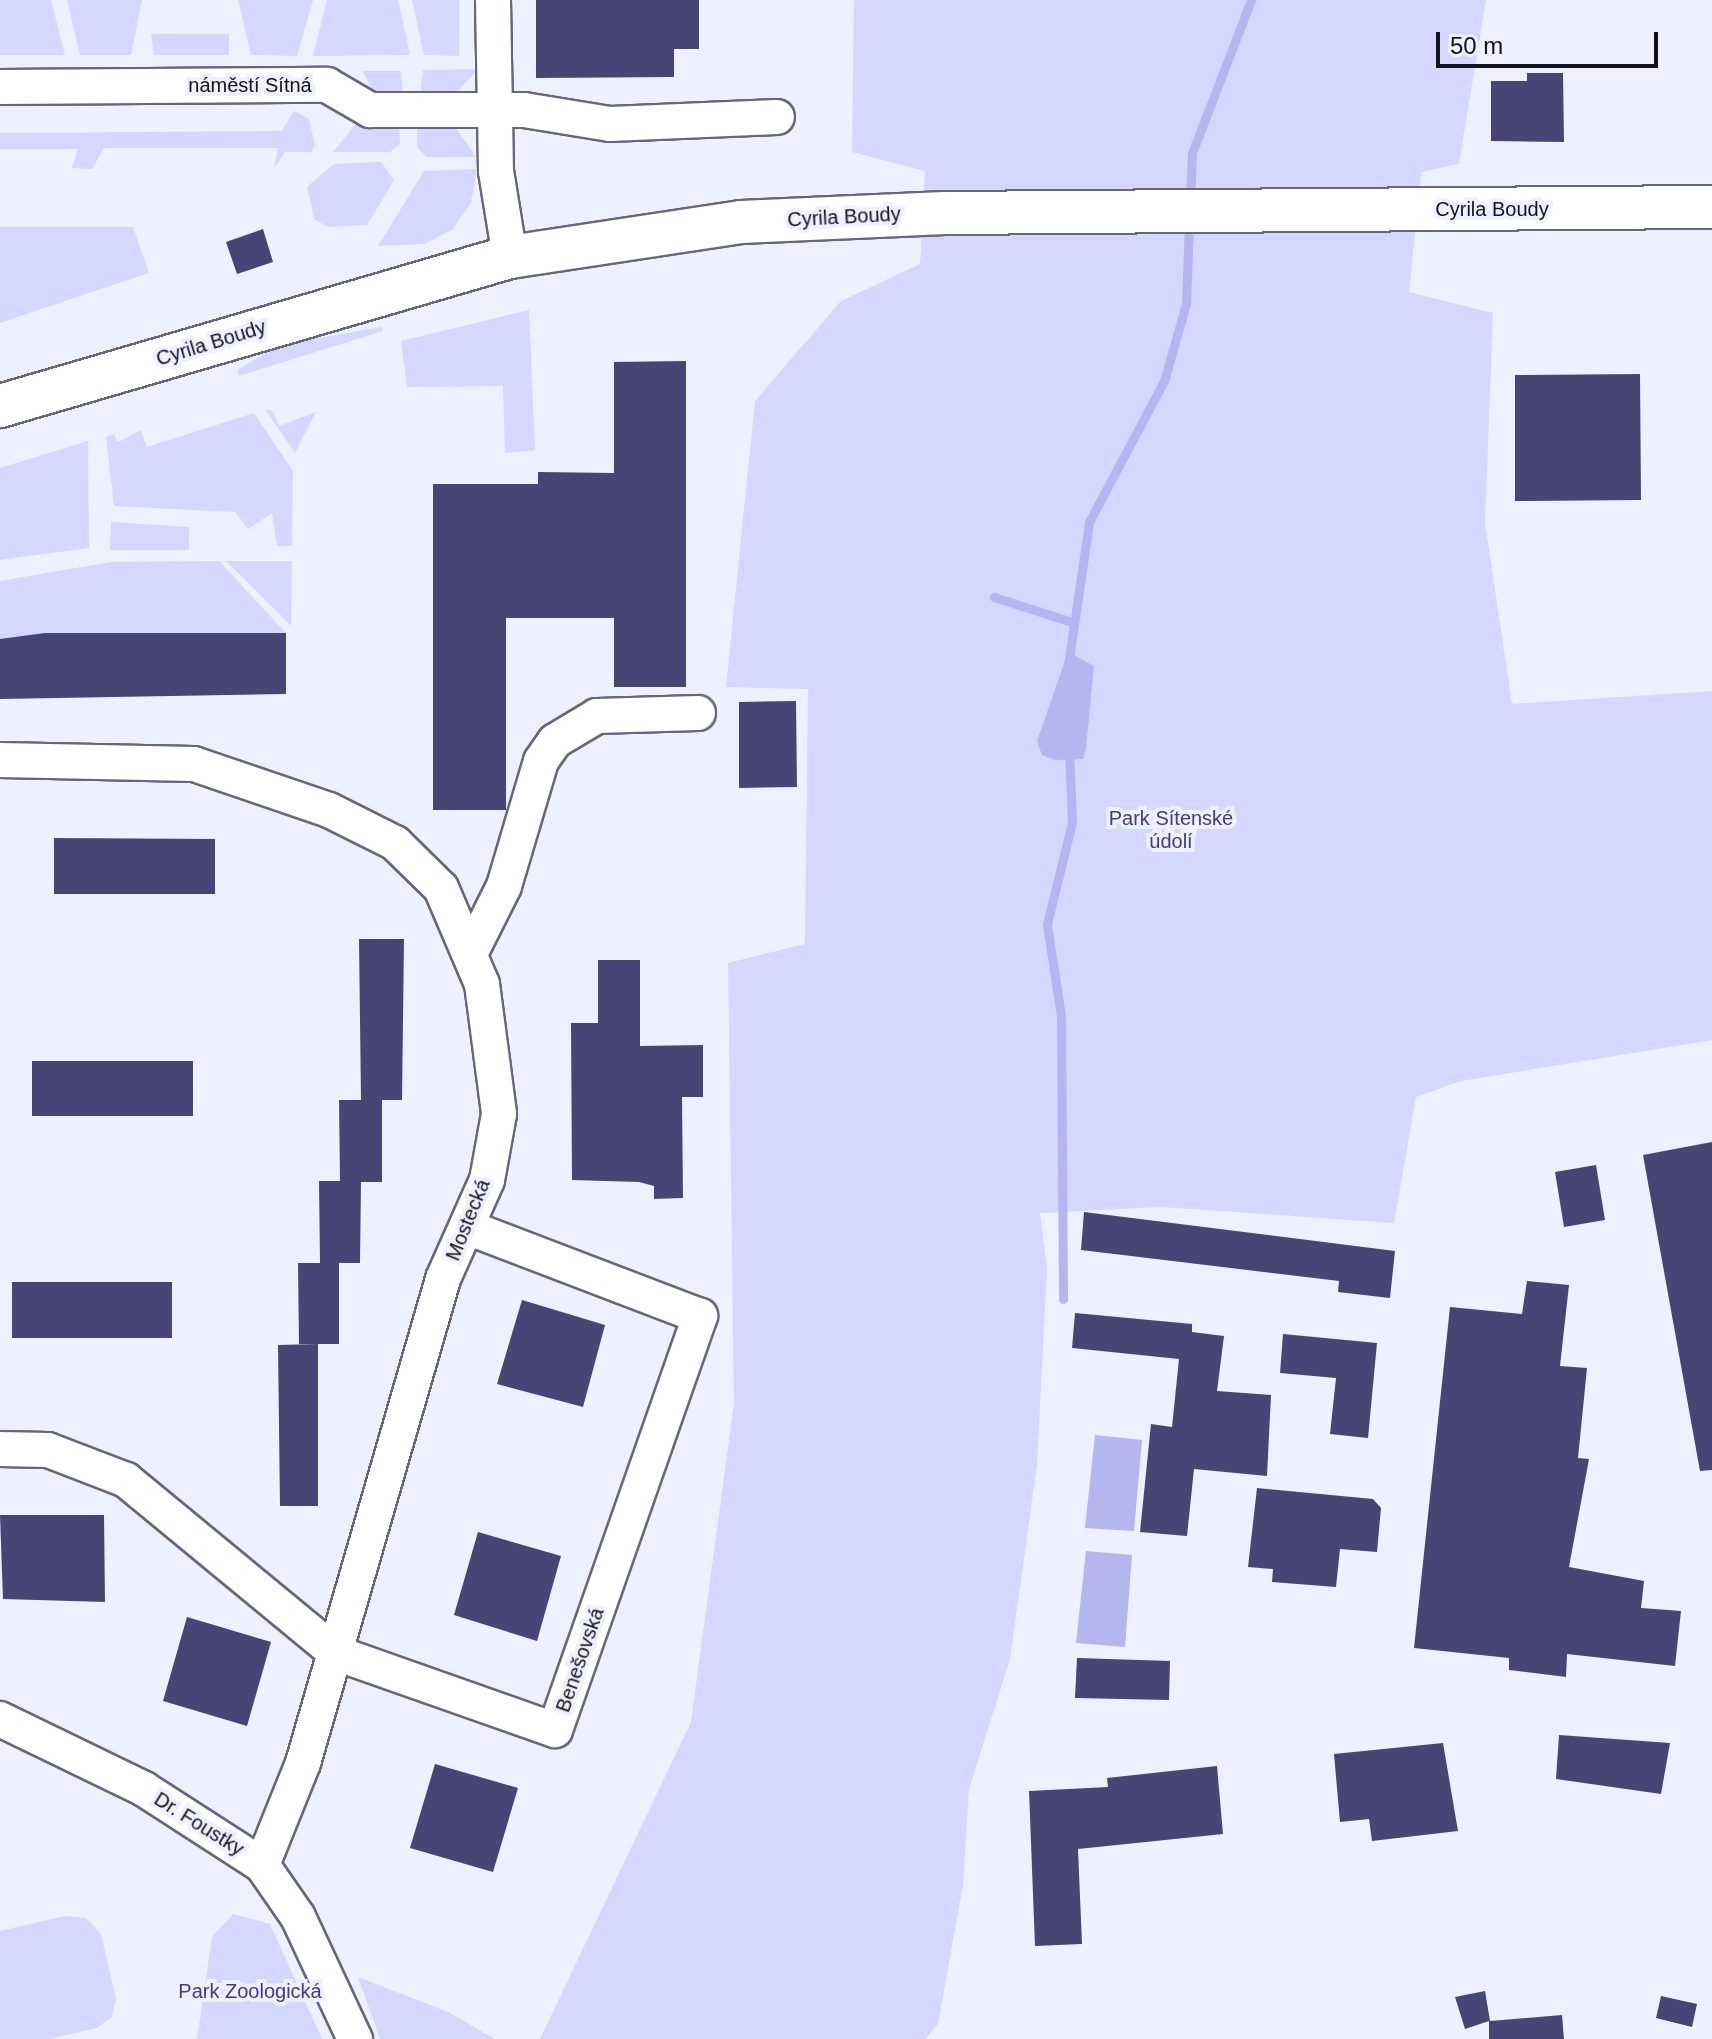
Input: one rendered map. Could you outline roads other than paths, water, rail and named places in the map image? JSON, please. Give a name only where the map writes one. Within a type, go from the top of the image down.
[{"type":"street","points":[[493,0],[494,109],[510,257]]},
{"type":"street","name":"náměstí Sítná","points":[[0,87],[327,85],[370,110],[494,109],[610,124],[777,117]]},
{"type":"street","name":"Cyrila Boudy","points":[[0,406],[510,257],[741,222],[945,213],[1712,207]]},
{"type":"street","points":[[470,954],[504,886],[541,761],[561,735],[597,716],[698,713]]},
{"type":"street","name":"Mostecká","points":[[0,760],[194,764],[283,791],[395,843],[441,888],[482,984],[499,1114],[487,1180],[443,1279],[284,1824],[262,1865]]},
{"type":"street","name":"Benešovská","points":[[0,1449],[48,1450],[126,1480],[336,1653],[555,1730],[700,1316],[467,1227]]},
{"type":"street","name":"Dr. Foustky","points":[[0,1719],[171,1804],[262,1865],[298,1917],[355,2039]]},
{"type":"waterway","points":[[1190,200],[1192,153],[1251,0]]},
{"type":"waterway","points":[[1068,665],[1089,522],[1164,381],[1186,304],[1189,223]]},
{"type":"waterway","points":[[994,597],[1072,622]]},
{"type":"waterway","points":[[1063,1299],[1061,1016],[1047,924],[1072,822],[1069,751]]},
{"type":"park label","name":"Park Sítenské údolí","points":[[1171,830]]},
{"type":"park label","name":"Park Zoologická","points":[[250,1991]]}]
